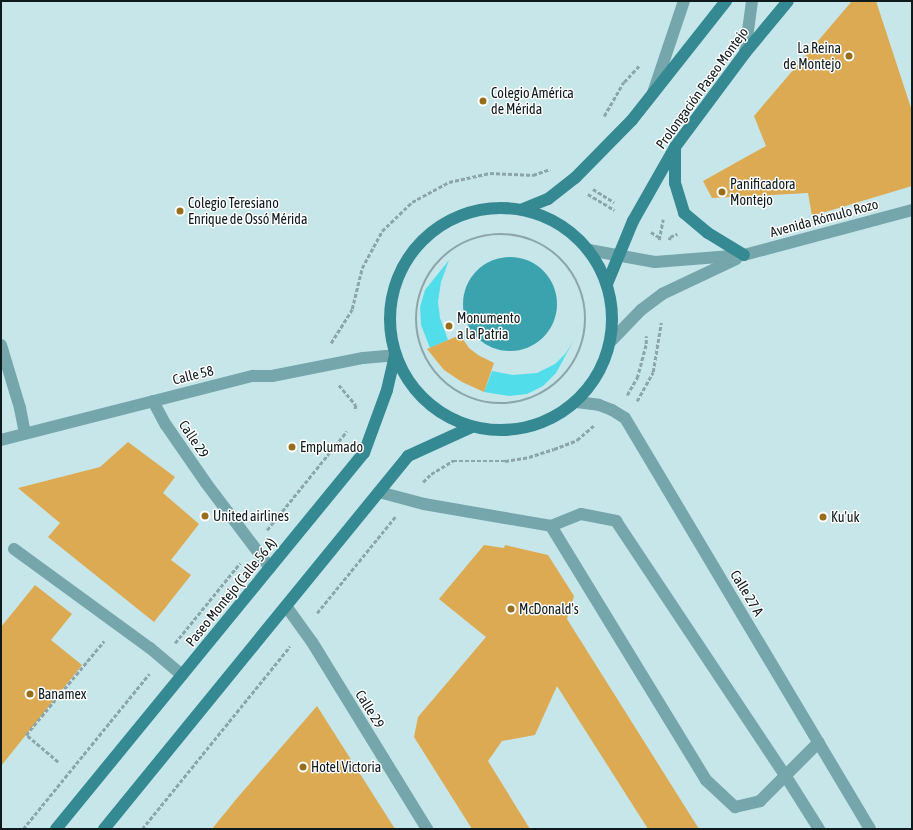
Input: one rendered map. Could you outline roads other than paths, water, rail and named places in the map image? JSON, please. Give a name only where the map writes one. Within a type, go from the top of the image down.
[{"type":"main road","points":[[523,209],[548,199],[575,178],[632,120],[726,1]]},
{"type":"main road","name":"Prolongación Paseo Montejo","points":[[607,284],[633,221],[675,147],[745,53],[788,1]]},
{"type":"main road","points":[[675,147],[675,183],[684,213],[708,233],[744,255]]},
{"type":"main road","points":[[498,207],[523,209],[538,214],[567,228],[589,250],[607,284],[613,313],[611,341],[603,366],[590,387],[576,402],[553,418],[527,428],[499,430],[472,427],[448,417],[428,403],[414,389],[403,373],[395,355],[389,328],[390,300],[398,274],[413,250],[430,232],[451,218],[468,212],[498,207]]},
{"type":"main road","name":"Paseo Montejo (Calle 56 A)","points":[[56,829],[364,453],[387,390],[395,355]]},
{"type":"main road","points":[[104,829],[408,456],[472,427]]},
{"type":"street","points":[[653,93],[684,1]]},
{"type":"street","points":[[745,53],[752,1]]},
{"type":"street","name":"Avenida Rómulo Rozo","points":[[611,341],[641,310],[662,294],[744,255],[912,210]]},
{"type":"street","name":"Avenida Rómulo Rozo","points":[[589,250],[619,257],[655,262],[744,255]]},
{"type":"street","points":[[1,345],[21,411],[25,434]]},
{"type":"street","name":"Calle 58","points":[[1,440],[253,376],[272,376],[363,358],[395,355]]},
{"type":"street","name":"Calle 29","points":[[153,401],[166,425],[206,483],[270,568]]},
{"type":"street","name":"Calle 27 A","points":[[576,402],[589,402],[612,410],[625,418],[870,829]]},
{"type":"street","points":[[379,492],[424,504],[551,526],[581,514],[616,521],[785,775],[819,829]]},
{"type":"street","points":[[551,526],[706,780],[735,807],[760,801],[819,742]]},
{"type":"street","points":[[14,549],[118,624],[182,675]]},
{"type":"street","name":"Calle 29","points":[[286,606],[303,630],[426,829]]},
{"type":"place","name":"La Reina de Montejo","points":[[849,56]]},
{"type":"place","name":"Colegio América de Mérida","points":[[483,101]]},
{"type":"place","name":"Panificadora Montejo","points":[[722,192]]},
{"type":"place","name":"Colegio Teresiano Enrique de Ossó Mérida","points":[[180,211]]},
{"type":"place","name":"Monumento a la Patria","points":[[449,326]]},
{"type":"place","name":"Emplumado","points":[[292,447]]},
{"type":"place","name":"United airlines","points":[[205,516]]},
{"type":"place","name":"Ku'uk","points":[[823,517]]},
{"type":"place","name":"McDonald's","points":[[511,609]]},
{"type":"place","name":"Banamex","points":[[30,694]]},
{"type":"place","name":"Hotel Victoria","points":[[303,767]]}]
